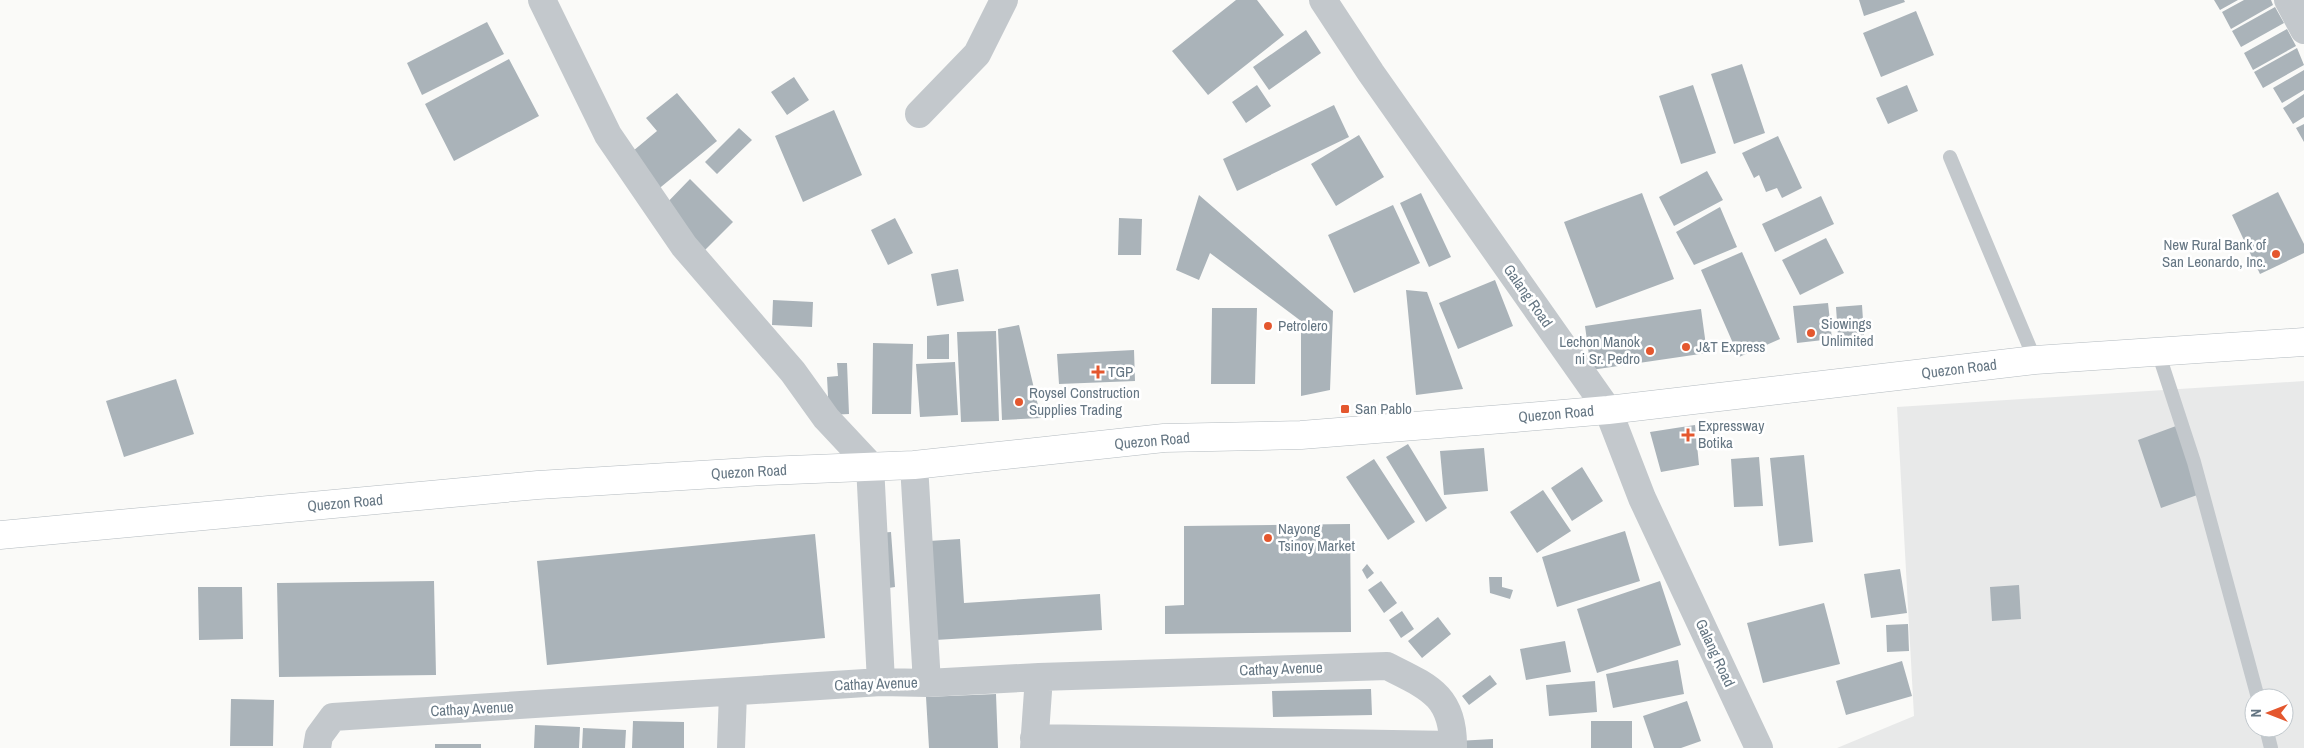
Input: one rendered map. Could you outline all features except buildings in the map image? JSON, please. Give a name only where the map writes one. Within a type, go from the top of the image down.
[{"type":"main road","name":"Quezon Road","points":[[0,536],[538,485],[870,465],[914,465],[1164,438],[1301,436],[1608,410],[2035,360],[2304,342]]},
{"type":"street","points":[[542,0],[608,135],[684,246],[793,372],[826,418],[870,465],[881,682]]},
{"type":"street","points":[[918,114],[976,54],[1004,0]]},
{"type":"street","name":"Galang Road","points":[[1323,0],[1377,81],[1608,410],[1642,498],[1759,748]]},
{"type":"street","points":[[2288,0],[2304,30]]},
{"type":"street","points":[[914,465],[927,683]]},
{"type":"street","name":"Cathay Avenue","points":[[318,742],[333,717],[733,693],[881,682],[927,683],[1039,677],[1387,666],[1436,693],[1451,716],[1453,746]]},
{"type":"street","points":[[1039,677],[1034,743],[1453,746]]},
{"type":"street","points":[[731,748],[733,693]]},
{"type":"lane","points":[[1950,157],[2035,360]]},
{"type":"lane","points":[[2158,352],[2194,462],[2255,688]]},
{"type":"shaded area","points":[[2304,381],[2304,748],[1837,748],[1914,716],[1897,407]]},
{"type":"place","name":"New Rural Bank of San Leonardo, Inc.","points":[[2276,254]]},
{"type":"place","name":"Petrolero","points":[[1268,326]]},
{"type":"place","name":"Siowings Unlimited","points":[[1811,333]]},
{"type":"place","name":"J&T Express","points":[[1686,347]]},
{"type":"place","name":"Lechon Manok ni Sr. Pedro","points":[[1650,351]]},
{"type":"place","name":"TGP","points":[[1098,372]]},
{"type":"place","name":"Roysel Construction Supplies Trading","points":[[1019,402]]},
{"type":"place","name":"San Pablo","points":[[1345,409]]},
{"type":"place","name":"Expressway Botika","points":[[1688,435]]},
{"type":"place","name":"Nayong Tsinoy Market","points":[[1268,538]]}]
